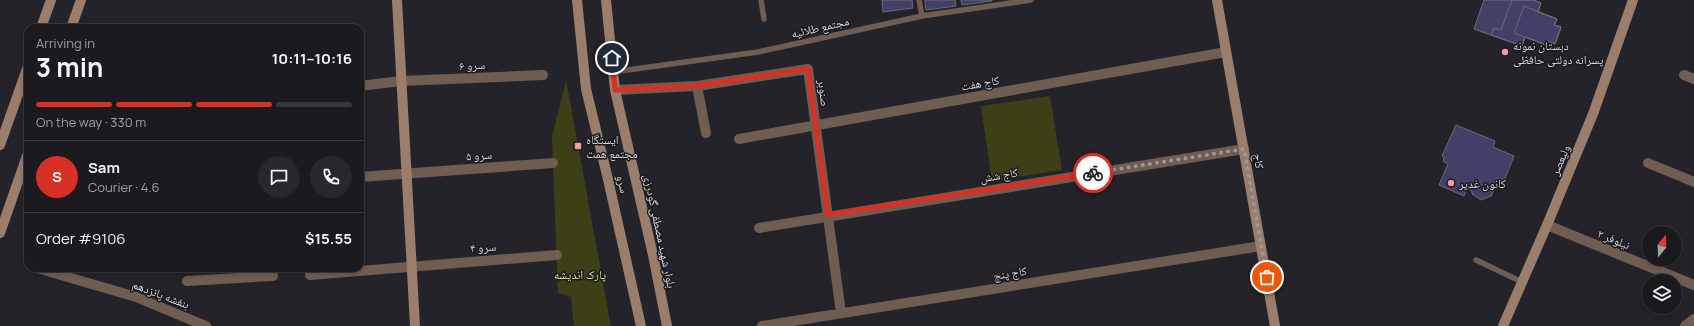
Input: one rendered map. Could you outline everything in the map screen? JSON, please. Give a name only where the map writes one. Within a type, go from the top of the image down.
[{"type":"street","points":[[42,24],[51,0]]},
{"type":"street","points":[[72,24],[81,0]]},
{"type":"street","points":[[397,0],[415,326]]},
{"type":"street","name":"سرو","points":[[577,0],[586,89],[641,326]]},
{"type":"street","name":"بلوار شهید مصطفی گودرزی","points":[[606,0],[615,90],[653,256],[667,326]]},
{"type":"street","name":"کاج","points":[[1217,0],[1276,326]]},
{"type":"street","name":"ولیعصر","points":[[1503,326],[1594,114],[1633,0]]},
{"type":"street","name":"کاج هفت","points":[[739,139],[1226,52]]},
{"type":"street","name":"صنوبر","points":[[615,90],[696,86],[808,69],[841,313]]},
{"type":"street","name":"سرو ۶","points":[[364,86],[401,81],[543,75]]},
{"type":"street","points":[[1684,75],[1694,80]]},
{"type":"street","points":[[0,145],[24,77]]},
{"type":"street","points":[[696,86],[706,133]]},
{"type":"street","name":"کاج شش","points":[[759,228],[828,215],[1244,149]]},
{"type":"street","points":[[1648,162],[1694,182]]},
{"type":"street","name":"سرو ۵","points":[[364,177],[553,163]]},
{"type":"street","points":[[0,233],[24,164]]},
{"type":"street","name":"نیلوفر ۲","points":[[1547,225],[1694,285]]},
{"type":"street","name":"کاج پنج","points":[[762,326],[1261,246]]},
{"type":"street","name":"سرو ۴","points":[[364,270],[557,255]]},
{"type":"street","name":"بنفشه پانزدهم","points":[[51,272],[136,297],[206,326]]},
{"type":"street","points":[[187,282],[273,272]]},
{"type":"street","name":"سرو ۴","points":[[310,274],[336,272]]},
{"type":"street","points":[[1685,326],[1694,319]]},
{"type":"lane","points":[[761,0],[764,20]]},
{"type":"lane","points":[[919,0],[922,16]]},
{"type":"lane","name":"مجتمع طلائیه","points":[[614,72],[758,52],[922,16],[1031,0]]},
{"type":"lane","points":[[1476,260],[1522,282]]},
{"type":"green space","name":"پارک اندیشه","points":[[566,80],[611,326],[574,326],[571,297],[558,293],[552,137]]},
{"type":"green space","points":[[1050,96],[1062,170],[992,181],[981,106]]},
{"type":"building","points":[[882,0],[912,0],[913,8],[883,12]]},
{"type":"building","points":[[925,0],[955,0],[956,6],[926,10]]},
{"type":"building","points":[[961,0],[992,0],[992,1],[962,5]]},
{"type":"building","points":[[1484,0],[1533,0],[1541,3],[1538,12],[1557,19],[1554,25],[1561,27],[1555,44],[1548,41],[1546,45],[1525,37],[1522,46],[1474,29]]},
{"type":"building","points":[[1512,0],[1533,0],[1541,3],[1538,12],[1557,19],[1554,25],[1561,27],[1555,44],[1548,41],[1546,45],[1525,37],[1522,46],[1491,35],[1494,28],[1501,30]]},
{"type":"building","points":[[1524,6],[1557,19],[1554,25],[1561,27],[1555,44],[1548,41],[1546,45],[1514,33]]},
{"type":"building","points":[[1456,125],[1495,141],[1493,147],[1514,156],[1504,181],[1496,178],[1494,182],[1497,184],[1491,196],[1481,200],[1472,194],[1472,191],[1467,188],[1464,196],[1439,185],[1448,164],[1443,161],[1444,157],[1442,156]]},
{"type":"way so far","points":[[1093,173],[1244,149],[1267,277]]},
{"type":"place","name":"دبستان نمونه پسرانه دولتی حافظی","points":[[1505,52]]},
{"type":"place","name":"ایستگاه مجتمع همت","points":[[578,146]]},
{"type":"place","name":"کانون غدیر","points":[[1451,183]]},
{"type":"route","points":[[612,58],[615,90],[696,86],[808,69],[828,215],[1093,173]]}]
